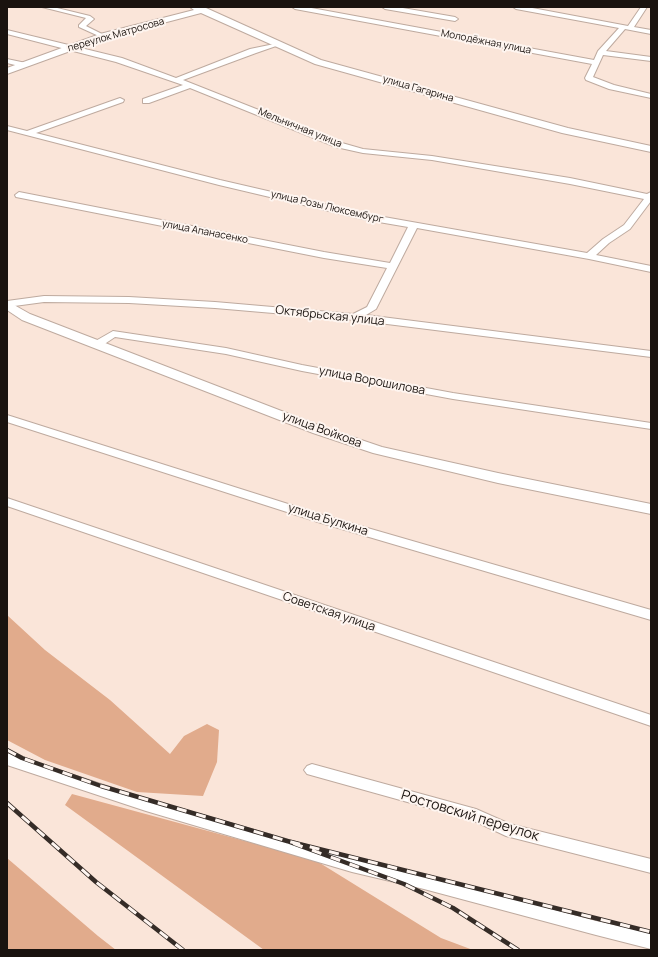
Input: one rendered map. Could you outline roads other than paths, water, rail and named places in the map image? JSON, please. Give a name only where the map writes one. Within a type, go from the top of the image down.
[{"type":"main road","name":"переулок Матросова","points":[[7,71],[103,36],[198,9]]},
{"type":"main road","name":"улица Гагарина","points":[[198,9],[237,24],[318,62],[397,82],[485,109],[566,131],[651,149]]},
{"type":"main road","name":"улица Войкова","points":[[7,304],[24,317],[318,430],[378,450],[484,475],[651,509]]},
{"type":"street","points":[[45,7],[88,17],[91,19],[81,26],[103,36]]},
{"type":"street","name":"Молодёжная улица","points":[[295,7],[596,63]]},
{"type":"street","points":[[385,7],[455,19]]},
{"type":"street","points":[[417,13],[425,7]]},
{"type":"street","points":[[516,7],[651,32]]},
{"type":"street","points":[[644,7],[601,54],[589,78],[612,87],[651,96]]},
{"type":"street","name":"Мельничная улица","points":[[7,32],[119,60],[190,85],[339,145],[363,151],[432,158],[554,178],[650,196]]},
{"type":"street","points":[[176,80],[253,51],[278,44]]},
{"type":"street","points":[[601,54],[651,59]]},
{"type":"street","points":[[7,61],[23,65]]},
{"type":"street","points":[[146,102],[190,85]]},
{"type":"street","points":[[26,134],[120,100]]},
{"type":"street","name":"улица Розы Люксембург","points":[[7,128],[26,134],[360,215],[589,256],[651,269]]},
{"type":"street","name":"улица Апанасенко","points":[[19,195],[324,255],[391,266]]},
{"type":"street","points":[[589,256],[606,241],[627,227],[650,196]]},
{"type":"street","points":[[355,318],[370,309],[391,266],[414,225]]},
{"type":"street","name":"Октябрьская улица","points":[[7,304],[39,299],[129,300],[215,305],[355,318],[651,354]]},
{"type":"street","name":"улица Ворошилова","points":[[96,345],[112,334],[226,351],[302,368],[446,395],[651,426]]},
{"type":"street","name":"улица Булкина","points":[[7,418],[322,519],[651,615]]},
{"type":"street","name":"Советская улица","points":[[7,502],[651,722]]},
{"type":"street","points":[[7,759],[146,805],[352,865],[424,882],[596,928],[651,941]]},
{"type":"street","name":"Ростовский переулок","points":[[312,770],[476,815],[506,830],[651,866]]},
{"type":"railway","points":[[7,750],[22,758],[101,786],[287,841]]},
{"type":"railway","points":[[7,803],[96,882],[183,950]]},
{"type":"railway","points":[[287,841],[651,932]]},
{"type":"railway","points":[[287,841],[404,884],[453,908],[518,950]]}]
